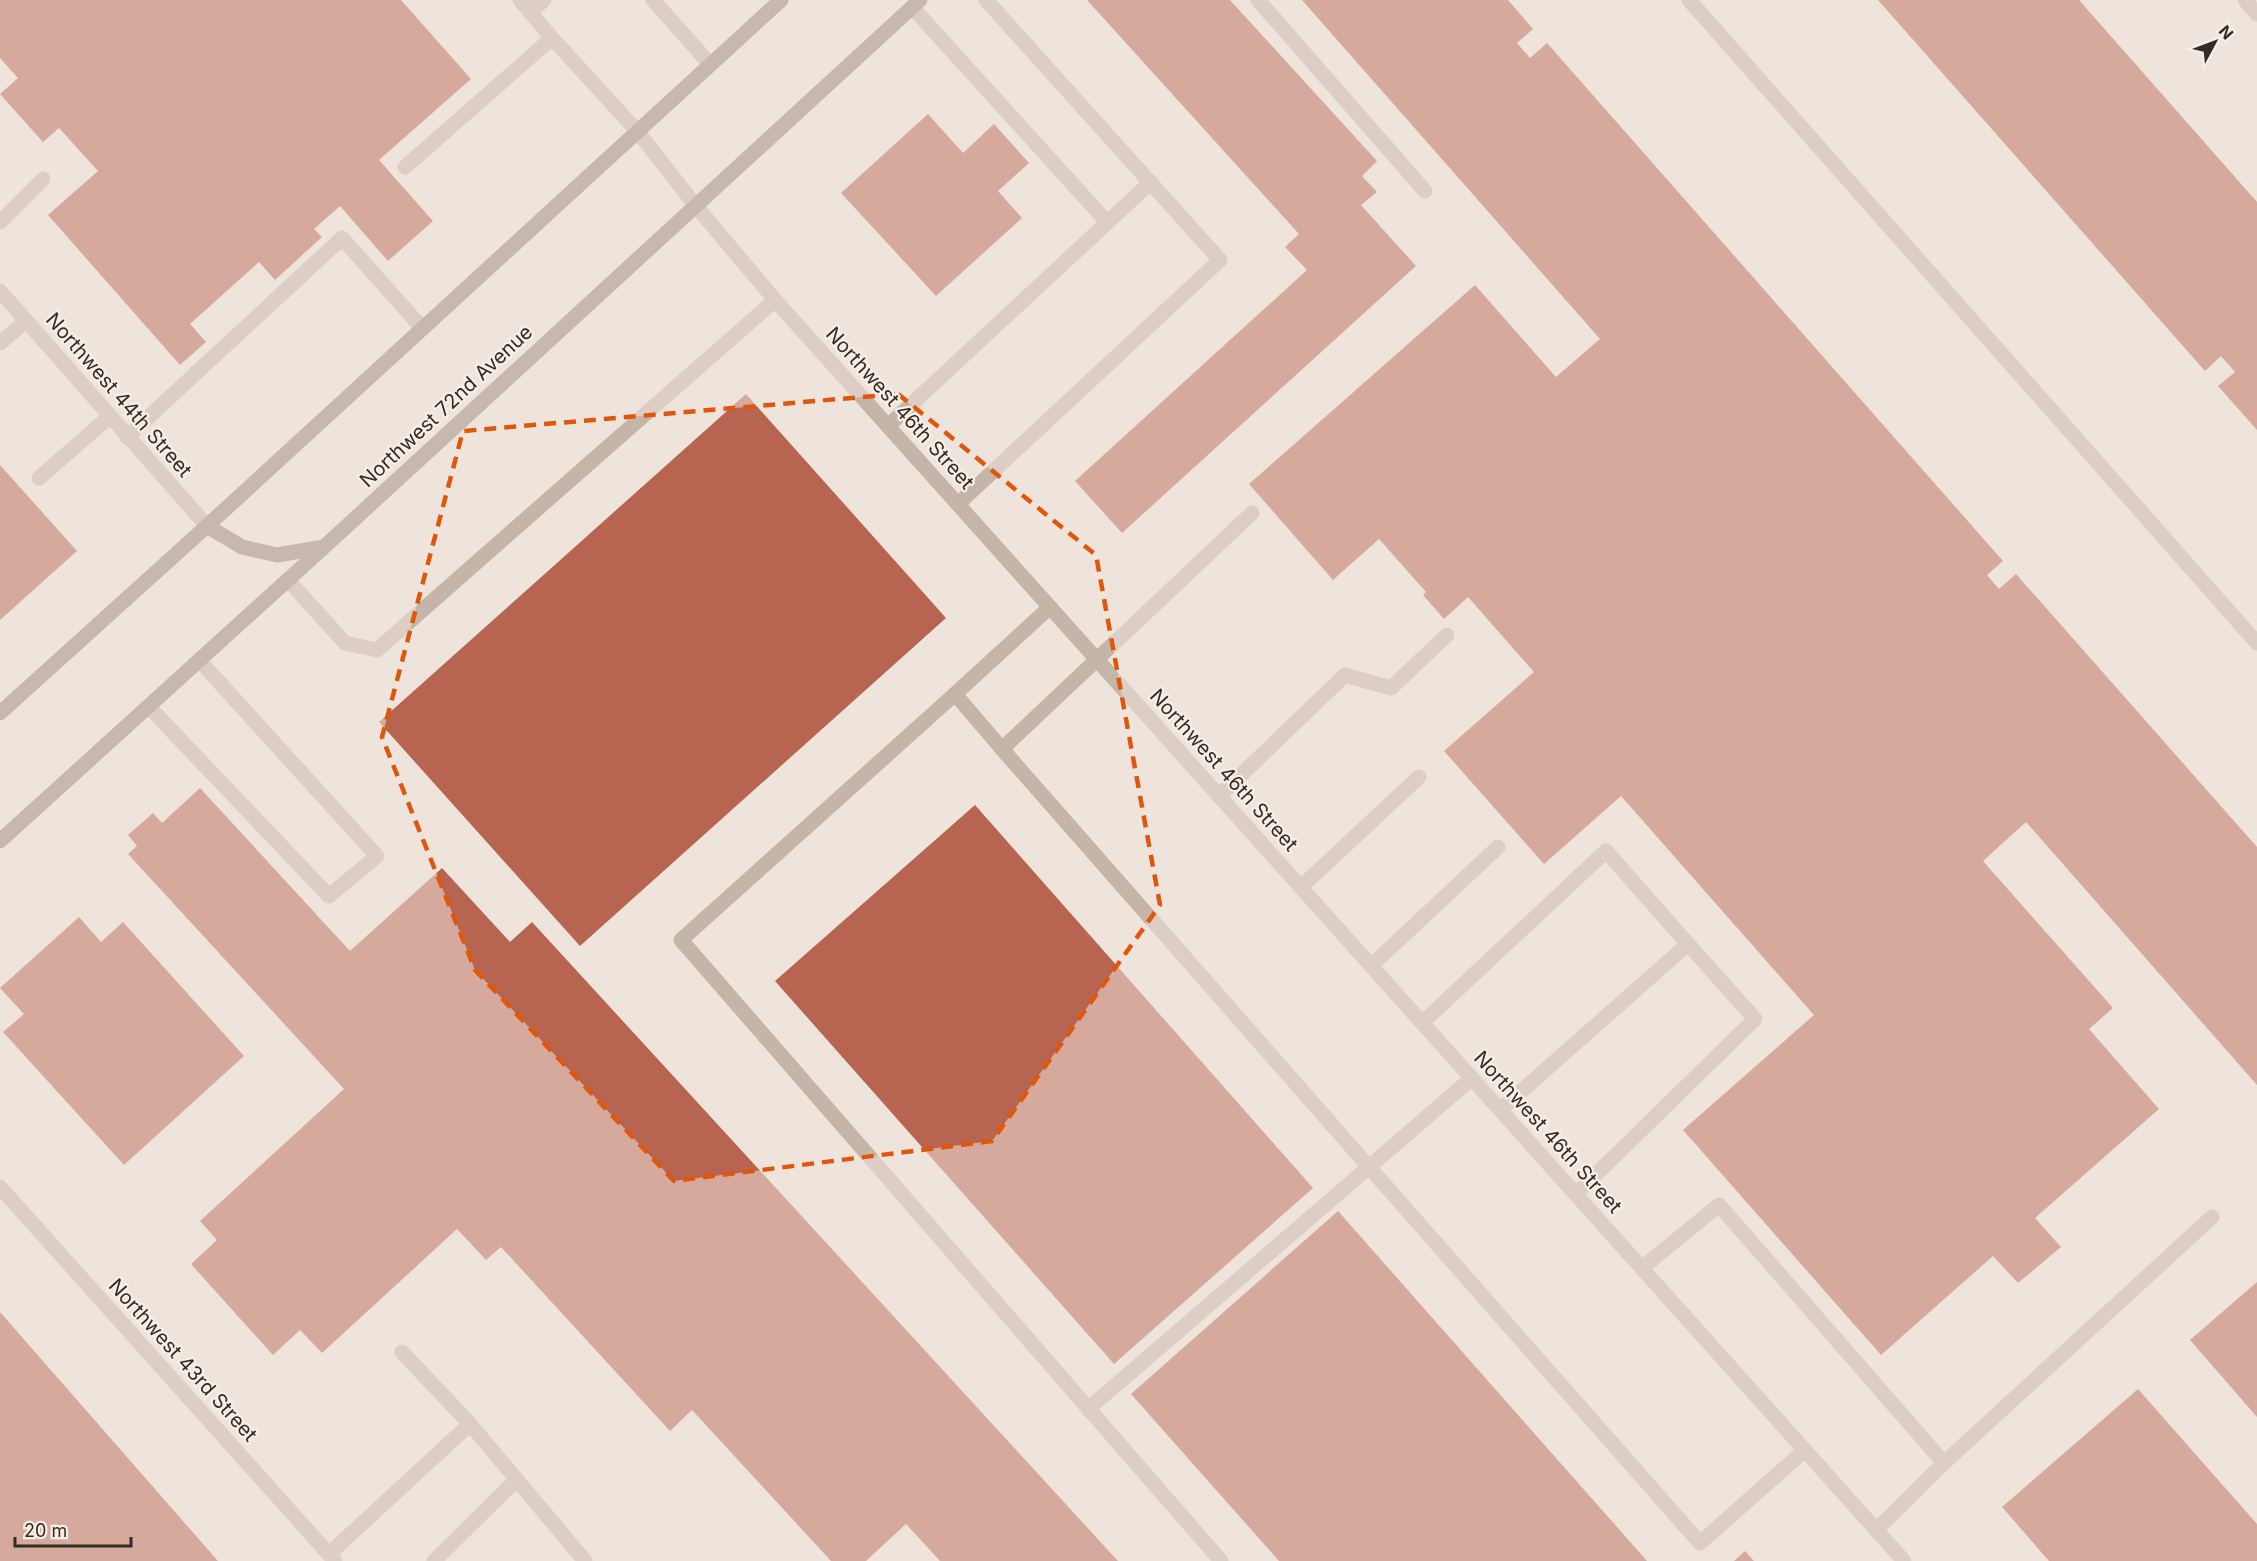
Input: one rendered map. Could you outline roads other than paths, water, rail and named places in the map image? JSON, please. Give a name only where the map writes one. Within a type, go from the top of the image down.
[{"type":"main road","points":[[0,712],[207,526],[782,0]]},
{"type":"main road","name":"Northwest 72nd Avenue","points":[[0,842],[916,3]]},
{"type":"main road","points":[[207,526],[242,547],[277,555],[324,547]]},
{"type":"street","points":[[525,6],[544,0]]},
{"type":"street","points":[[653,0],[710,64]]},
{"type":"street","points":[[958,504],[1221,260],[986,0]]},
{"type":"street","points":[[1258,0],[1425,191]]},
{"type":"street","points":[[1689,0],[2257,643]]},
{"type":"street","points":[[2245,0],[2257,14]]},
{"type":"street","points":[[916,3],[1107,222]]},
{"type":"street","name":"Northwest 46th Street","points":[[525,6],[638,132],[695,205],[775,300],[1904,1561]]},
{"type":"street","points":[[405,167],[552,38]]},
{"type":"street","points":[[0,222],[44,180]]},
{"type":"street","points":[[888,426],[1151,182]]},
{"type":"street","points":[[127,436],[342,238],[423,329]]},
{"type":"street","name":"Northwest 44th Street","points":[[0,291],[207,526]]},
{"type":"street","points":[[288,580],[345,643],[377,650],[775,300]]},
{"type":"street","points":[[0,343],[26,321]]},
{"type":"street","points":[[39,478],[109,417]]},
{"type":"street","points":[[1002,749],[1252,513]]},
{"type":"street","points":[[1050,607],[681,940],[1221,1561]]},
{"type":"street","points":[[1219,796],[1345,675],[1390,688],[1447,634]]},
{"type":"street","points":[[148,707],[329,897],[377,856],[199,660]]},
{"type":"street","points":[[955,694],[1700,1543],[1805,1450]]},
{"type":"street","points":[[1300,887],[1419,777]]},
{"type":"street","points":[[1371,966],[1498,847]]},
{"type":"street","points":[[1422,1023],[1606,851],[1755,1019],[1576,1194]]},
{"type":"street","points":[[1500,1110],[1688,944]]},
{"type":"street","points":[[1089,1409],[1472,1078]]},
{"type":"street","name":"Northwest 43rd Street","points":[[0,1187],[332,1558]]},
{"type":"street","points":[[1641,1268],[1719,1205],[1944,1462]]},
{"type":"street","points":[[1876,1530],[1944,1462],[2212,1217]]},
{"type":"street","points":[[402,1352],[470,1424],[585,1561]]},
{"type":"street","points":[[332,1558],[470,1424]]},
{"type":"street","points":[[434,1561],[516,1480]]}]
